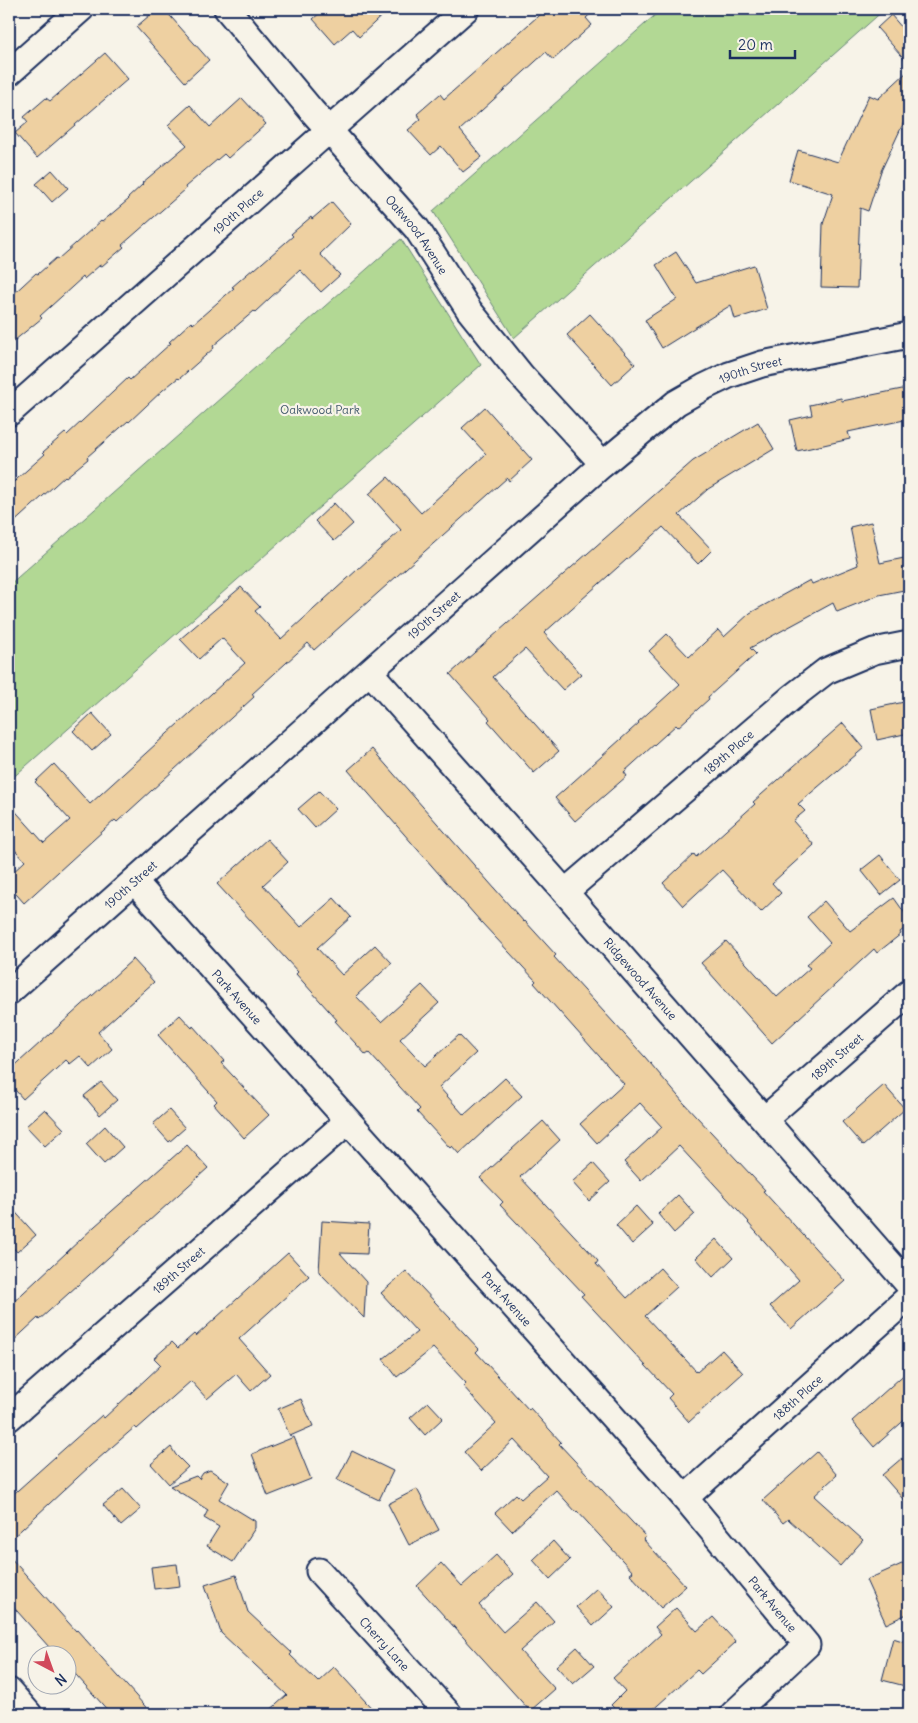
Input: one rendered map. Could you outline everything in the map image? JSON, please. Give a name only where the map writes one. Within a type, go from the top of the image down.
[{"type":"street","points":[[9,73],[81,9]]},
{"type":"street","name":"Oakwood Avenue","points":[[227,9],[417,229],[469,310],[522,376],[603,464]]},
{"type":"street","name":"190th Place","points":[[9,413],[466,9]]},
{"type":"street","name":"190th Street","points":[[9,992],[603,464],[676,403],[729,375],[762,364],[909,335]]},
{"type":"street","name":"189th Place","points":[[565,892],[791,698],[826,672],[874,651],[909,644]]},
{"type":"street","name":"Ridgewood Avenue","points":[[370,672],[909,1285]]},
{"type":"street","name":"Park Avenue","points":[[134,880],[685,1498],[807,1645],[733,1714]]},
{"type":"street","name":"189th Street","points":[[765,1119],[909,993]]},
{"type":"street","name":"189th Street","points":[[9,1418],[348,1120]]},
{"type":"street","name":"188th Place","points":[[685,1498],[909,1297]]},
{"type":"street","name":"Cherry Lane","points":[[320,1571],[449,1714]]},
{"type":"street","points":[[9,1691],[29,1714]]},
{"type":"green space","points":[[662,9],[885,9],[514,338],[433,211]]},
{"type":"green space","name":"Oakwood Park","points":[[401,239],[481,365],[9,781],[9,585]]},
{"type":"building","points":[[157,9],[164,9],[209,60],[185,82],[136,27]]},
{"type":"building","points":[[324,9],[389,9],[359,37],[352,29],[335,44],[313,19]]},
{"type":"building","points":[[546,9],[596,9],[586,18],[592,25],[553,60],[546,52],[460,130],[482,157],[463,172],[441,146],[431,155],[408,130],[421,119],[417,114],[440,94],[444,99]]},
{"type":"building","points":[[891,15],[909,36],[909,64],[877,28]]},
{"type":"building","points":[[105,53],[128,79],[37,158],[15,133],[28,122],[24,117],[46,98],[50,101]]},
{"type":"building","points":[[909,70],[909,111],[881,171],[868,211],[860,208],[857,288],[821,287],[823,224],[833,194],[789,180],[798,150],[838,162],[869,95],[878,99]]},
{"type":"building","points":[[242,98],[266,124],[228,158],[224,154],[185,187],[186,189],[122,245],[124,247],[102,266],[100,265],[84,279],[83,277],[40,316],[42,318],[9,345],[9,298],[36,273],[38,274],[56,258],[58,259],[128,200],[142,183],[187,145],[168,125],[190,105],[210,127]]},
{"type":"building","points":[[52,170],[68,188],[52,202],[36,184]]},
{"type":"building","points":[[332,202],[351,224],[320,254],[340,275],[321,292],[300,270],[255,312],[213,346],[214,348],[179,379],[163,390],[129,422],[87,457],[88,459],[65,476],[9,527],[9,486],[45,454],[43,452],[65,433],[67,435],[128,378],[130,380],[171,343],[169,342],[191,322],[193,324],[234,288],[232,287],[293,236],[291,234]]},
{"type":"building","points":[[676,252],[696,283],[754,265],[767,309],[735,319],[731,305],[662,348],[645,320],[677,299],[656,265]]},
{"type":"building","points":[[590,314],[635,364],[612,385],[567,335]]},
{"type":"building","points":[[907,388],[909,419],[848,432],[850,439],[797,451],[790,420],[812,415],[810,405],[841,398],[842,401]]},
{"type":"building","points":[[485,407],[532,460],[509,481],[507,478],[314,650],[308,643],[252,694],[254,697],[117,822],[115,820],[24,903],[9,886],[9,876],[25,861],[9,843],[9,804],[44,843],[70,820],[35,782],[54,764],[90,804],[245,663],[222,638],[199,659],[180,639],[241,587],[260,607],[255,611],[281,639],[401,530],[369,494],[388,477],[421,513],[486,454],[462,428]]},
{"type":"building","points":[[758,422],[774,449],[708,489],[679,515],[712,550],[698,564],[663,527],[544,633],[581,674],[563,690],[525,649],[493,677],[559,751],[534,773],[450,674],[693,461]]},
{"type":"building","points":[[334,503],[353,524],[334,541],[315,521]]},
{"type":"building","points":[[871,522],[880,563],[909,557],[909,589],[879,595],[837,612],[833,603],[750,648],[756,654],[678,727],[676,725],[624,772],[627,776],[575,821],[555,798],[680,684],[649,651],[667,634],[689,657],[718,630],[724,637],[750,613],[810,580],[812,584],[858,565],[850,527]]},
{"type":"building","points":[[909,701],[909,733],[877,740],[871,709]]},
{"type":"building","points":[[92,713],[111,734],[92,751],[73,731]]},
{"type":"building","points":[[843,723],[864,748],[798,804],[805,811],[793,821],[814,845],[772,883],[781,893],[761,912],[722,870],[683,906],[663,883],[694,854],[696,857],[755,804],[753,802]]},
{"type":"building","points":[[372,749],[524,922],[556,955],[554,957],[845,1281],[791,1329],[770,1306],[799,1280],[679,1146],[641,1181],[624,1162],[662,1127],[640,1103],[597,1143],[580,1124],[624,1084],[534,983],[536,981],[481,922],[348,770]]},
{"type":"building","points":[[319,791],[336,809],[315,828],[298,809]]},
{"type":"building","points":[[267,839],[288,862],[263,885],[301,927],[334,898],[351,917],[317,948],[342,975],[375,945],[392,963],[356,996],[381,1022],[422,985],[439,1003],[400,1039],[425,1066],[459,1035],[476,1053],[439,1087],[464,1115],[505,1078],[522,1096],[459,1154],[452,1146],[450,1148],[417,1112],[420,1109],[369,1053],[366,1055],[335,1021],[337,1020],[296,974],[298,972],[217,884]]},
{"type":"building","points":[[880,855],[900,880],[881,895],[861,870]]},
{"type":"building","points":[[894,898],[909,919],[909,925],[900,932],[901,934],[877,953],[874,949],[772,1043],[701,963],[726,941],[777,997],[810,968],[806,965],[830,943],[807,917],[824,901],[850,931]]},
{"type":"building","points":[[133,959],[154,982],[98,1032],[112,1049],[91,1068],[80,1056],[70,1064],[66,1060],[23,1099],[9,1083],[9,1071]]},
{"type":"building","points":[[180,1015],[192,1028],[193,1026],[224,1061],[221,1063],[269,1115],[244,1138],[214,1104],[217,1101],[158,1035]]},
{"type":"building","points":[[101,1082],[117,1100],[100,1115],[84,1096]]},
{"type":"building","points":[[884,1085],[905,1109],[863,1146],[842,1122]]},
{"type":"building","points":[[45,1109],[64,1129],[45,1146],[26,1126]]},
{"type":"building","points":[[169,1110],[185,1128],[169,1142],[153,1124]]},
{"type":"building","points":[[543,1121],[560,1140],[520,1177],[598,1261],[596,1264],[627,1298],[660,1268],[677,1287],[645,1316],[697,1372],[722,1350],[743,1373],[689,1422],[668,1398],[672,1394],[581,1296],[584,1294],[500,1205],[503,1202],[480,1178]]},
{"type":"building","points":[[105,1126],[123,1147],[104,1164],[86,1144]]},
{"type":"building","points":[[187,1145],[208,1168],[9,1345],[9,1306],[95,1226]]},
{"type":"building","points":[[593,1163],[610,1182],[589,1201],[572,1182]]},
{"type":"building","points":[[678,1195],[695,1214],[674,1233],[658,1214]]},
{"type":"building","points":[[9,1205],[36,1235],[17,1252],[9,1243]]},
{"type":"building","points":[[636,1206],[653,1225],[632,1244],[616,1225]]},
{"type":"building","points":[[322,1221],[369,1224],[367,1254],[340,1253],[366,1282],[364,1318],[319,1272]]},
{"type":"building","points":[[716,1239],[733,1258],[713,1277],[696,1258]]},
{"type":"building","points":[[288,1253],[309,1276],[239,1339],[270,1374],[251,1391],[236,1374],[207,1399],[191,1381],[137,1429],[135,1427],[90,1466],[9,1541],[9,1498],[102,1415],[104,1418],[161,1365],[154,1358],[172,1342],[178,1348],[194,1334],[196,1336]]},
{"type":"building","points":[[406,1271],[479,1349],[476,1352],[561,1442],[559,1444],[646,1537],[643,1539],[686,1586],[661,1608],[630,1574],[633,1572],[556,1490],[512,1531],[495,1513],[516,1494],[521,1499],[547,1476],[514,1440],[481,1471],[464,1452],[496,1423],[463,1386],[466,1383],[433,1348],[397,1377],[383,1359],[417,1332],[381,1293]]},
{"type":"building","points":[[909,1370],[909,1416],[874,1447],[852,1421]]},
{"type":"building","points":[[301,1399],[313,1426],[290,1436],[278,1409]]},
{"type":"building","points":[[428,1402],[443,1418],[425,1435],[410,1418]]},
{"type":"building","points":[[294,1437],[311,1479],[268,1496],[252,1454]]},
{"type":"building","points":[[171,1447],[188,1467],[169,1484],[151,1464]]},
{"type":"building","points":[[352,1451],[393,1471],[379,1500],[337,1480]]},
{"type":"building","points":[[817,1452],[837,1475],[814,1496],[863,1540],[840,1566],[788,1519],[783,1523],[763,1500]]},
{"type":"building","points":[[902,1458],[909,1467],[909,1506],[882,1475]]},
{"type":"building","points":[[210,1470],[229,1482],[219,1499],[255,1521],[255,1528],[233,1562],[207,1546],[219,1527],[204,1518],[208,1510],[170,1486],[196,1476],[199,1479],[203,1473]]},
{"type":"building","points":[[123,1489],[141,1509],[121,1526],[103,1505]]},
{"type":"building","points":[[417,1489],[439,1530],[409,1545],[388,1504]]},
{"type":"building","points":[[553,1541],[570,1560],[550,1579],[533,1560]]},
{"type":"building","points":[[496,1555],[513,1574],[479,1605],[503,1632],[537,1602],[554,1621],[520,1651],[555,1689],[530,1711],[417,1586],[441,1563],[462,1586]]},
{"type":"building","points":[[9,1556],[152,1714],[111,1714],[78,1677],[78,1646],[48,1646],[9,1602]]},
{"type":"building","points":[[904,1563],[909,1574],[909,1613],[886,1624],[866,1580]]},
{"type":"building","points":[[177,1564],[180,1586],[154,1589],[151,1567]]},
{"type":"building","points":[[236,1575],[248,1612],[292,1653],[290,1655],[318,1682],[334,1667],[377,1714],[266,1714],[287,1695],[221,1633],[205,1585]]},
{"type":"building","points":[[597,1588],[614,1607],[593,1626],[576,1607]]},
{"type":"building","points":[[676,1608],[697,1631],[713,1617],[736,1642],[701,1674],[697,1670],[648,1714],[620,1714],[611,1705],[625,1691],[613,1678],[661,1634],[655,1627]]},
{"type":"building","points":[[893,1638],[909,1643],[909,1687],[882,1680]]},
{"type":"building","points":[[577,1647],[594,1666],[573,1684],[556,1666]]}]
